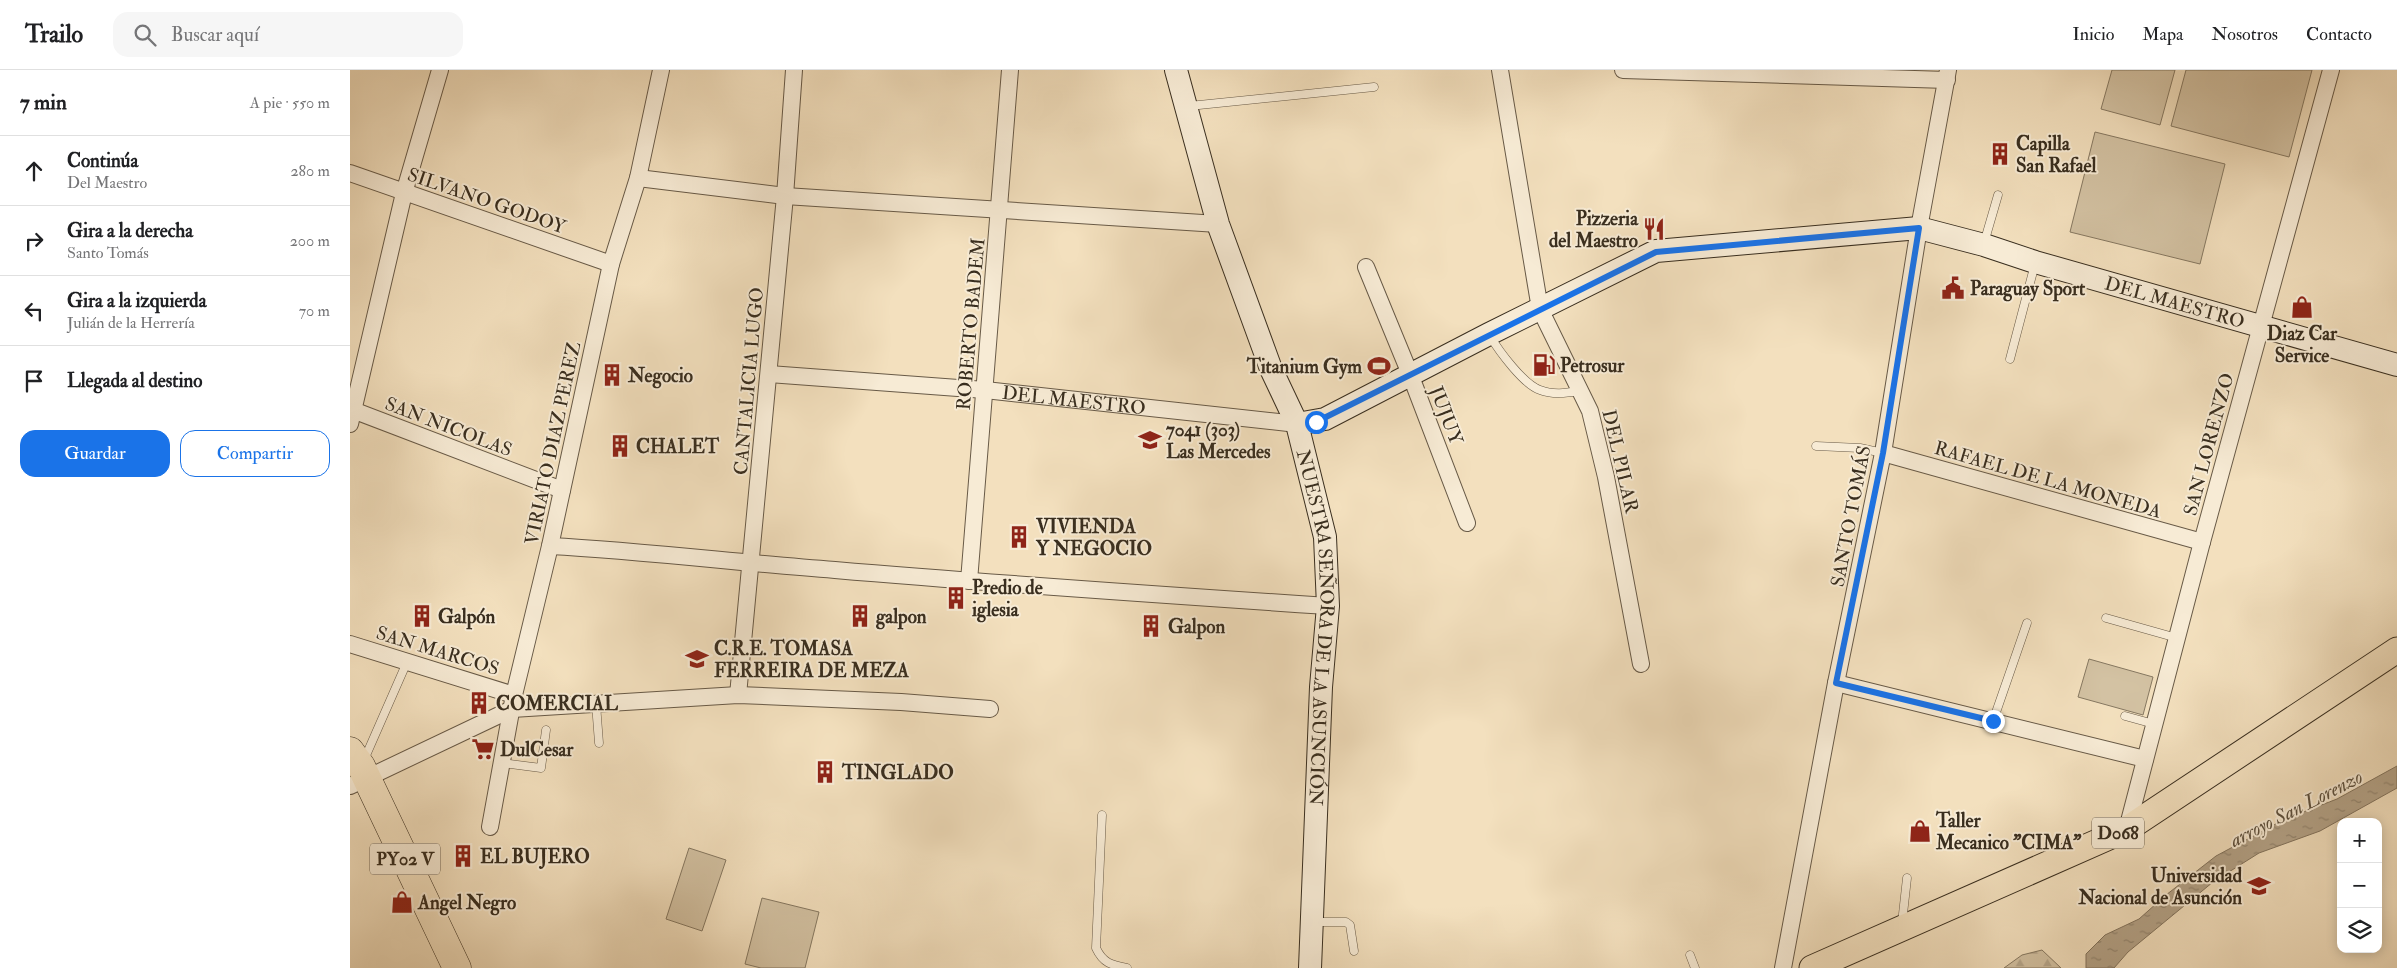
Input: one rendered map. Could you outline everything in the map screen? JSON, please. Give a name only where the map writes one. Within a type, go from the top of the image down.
[{"type":"highway","name":"PY02 V","points":[[357,771],[457,968]]},
{"type":"main road","name":"D068","points":[[1812,968],[2127,829],[2397,650]]},
{"type":"street","points":[[351,414],[404,193],[440,70]]},
{"type":"street","name":"VIRIATO DIAZ PEREZ","points":[[490,827],[513,702],[550,546],[612,264],[638,178],[661,70]]},
{"type":"street","name":"CANTALICIA LUGO","points":[[738,695],[786,196],[794,70]]},
{"type":"street","name":"ROBERTO BADEM","points":[[969,581],[1010,70]]},
{"type":"street","name":"NUESTRA SEÑORA DE LA ASUNCIÓN","points":[[1176,70],[1218,224],[1271,369],[1297,424],[1325,537],[1328,606],[1321,686],[1310,968]]},
{"type":"street","name":"DEL PILAR","points":[[1500,70],[1540,309],[1579,392],[1590,411],[1606,477],[1642,664]]},
{"type":"street","points":[[1623,70],[1947,75]]},
{"type":"street","name":"SAN LORENZO","points":[[2127,829],[2202,542],[2331,70]]},
{"type":"street","name":"SANTO TOMÁS","points":[[1783,968],[1836,683],[1883,453],[1919,228],[1947,75]]},
{"type":"street","name":"SILVANO GODOY","points":[[350,172],[404,193],[612,264]]},
{"type":"street","points":[[638,178],[786,196],[1218,224]]},
{"type":"street","name":"DEL MAESTRO","points":[[769,374],[985,390],[1297,424],[1325,420],[1488,334],[1656,252],[1919,228],[1984,245],[2035,262],[2397,365]]},
{"type":"street","name":"JUJUY","points":[[1366,267],[1410,374],[1467,523]]},
{"type":"street","name":"SAN NICOLAS","points":[[351,414],[562,490]]},
{"type":"street","name":"RAFAEL DE LA MONEDA","points":[[1883,453],[2202,542]]},
{"type":"street","points":[[550,546],[628,550],[751,564],[969,581],[1328,606]]},
{"type":"street","name":"SAN MARCOS","points":[[350,644],[407,662],[513,702]]},
{"type":"street","points":[[1836,683],[2145,759]]},
{"type":"street","points":[[357,771],[513,702],[596,704],[738,695],[901,702],[990,709]]},
{"type":"lane","points":[[1185,107],[1374,87]]},
{"type":"lane","points":[[1984,245],[1998,194]]},
{"type":"lane","points":[[2010,359],[2035,262]]},
{"type":"lane","points":[[1488,334],[1503,358],[1538,390],[1557,394],[1579,392]]},
{"type":"lane","points":[[1816,446],[1860,448],[1883,453]]},
{"type":"lane","points":[[2106,618],[2177,638]]},
{"type":"lane","points":[[1993,721],[2027,623]]},
{"type":"lane","points":[[357,771],[407,662]]},
{"type":"lane","points":[[596,704],[599,743]]},
{"type":"lane","points":[[2125,716],[2154,724]]},
{"type":"lane","points":[[502,763],[541,768],[546,730]]},
{"type":"lane","points":[[1102,815],[1096,948],[1100,958],[1108,964],[1127,968]]},
{"type":"lane","points":[[1902,928],[1907,878]]},
{"type":"lane","points":[[1312,922],[1346,922],[1350,925],[1354,951]]},
{"type":"lane","points":[[1690,955],[1695,968]]},
{"type":"green space","points":[[2112,70],[2175,70],[2160,125],[2101,109]]},
{"type":"green space","points":[[2186,70],[2312,70],[2289,157],[2171,126]]},
{"type":"green space","points":[[2095,132],[2225,164],[2200,264],[2070,232]]},
{"type":"green space","points":[[2089,659],[2153,677],[2143,715],[2078,697]]},
{"type":"green space","points":[[689,848],[726,860],[702,931],[666,919]]},
{"type":"green space","points":[[762,898],[819,912],[805,968],[761,968],[745,964]]},
{"type":"green space","points":[[2042,950],[2061,968],[2004,968],[2022,955]]},
{"type":"water","name":"arroyo San Lorenzo","points":[[2397,766],[2397,788],[2343,818],[2337,818],[2337,822],[2320,831],[2259,853],[2213,882],[2128,952],[2114,968],[2086,968],[2086,954],[2105,935],[2139,919],[2216,856],[2285,819],[2337,799]]},
{"type":"place","name":"Capilla San Rafael","points":[[2000,154]]},
{"type":"place","name":"Pizzeria del Maestro","points":[[1654,229]]},
{"type":"place","name":"Paraguay Sport","points":[[1953,288]]},
{"type":"place","name":"Diaz Car Service","points":[[2302,307]]},
{"type":"place","name":"Petrosur","points":[[1544,365]]},
{"type":"place","name":"Titanium Gym","points":[[1379,366]]},
{"type":"place","name":"Negocio","points":[[612,375]]},
{"type":"place","name":"7041 (303) Las Mercedes","points":[[1150,440]]},
{"type":"place","name":"CHALET","points":[[620,446]]},
{"type":"place","name":"VIVIENDA Y NEGOCIO","points":[[1019,537]]},
{"type":"place","name":"Predio de iglesia","points":[[956,598]]},
{"type":"place","name":"Galpón","points":[[422,616]]},
{"type":"place","name":"galpon","points":[[860,616]]},
{"type":"place","name":"Galpon","points":[[1151,626]]},
{"type":"place","name":"C.R.E. TOMASA FERREIRA DE MEZA","points":[[697,659]]},
{"type":"place","name":"COMERCIAL","points":[[479,703]]},
{"type":"place","name":"DulCesar","points":[[483,749]]},
{"type":"place","name":"TINGLADO","points":[[825,772]]},
{"type":"place","name":"Taller Mecanico \"CIMA\"","points":[[1920,831]]},
{"type":"place","name":"EL BUJERO","points":[[463,856]]},
{"type":"place","name":"Universidad Nacional de Asunción","points":[[2259,886]]},
{"type":"place","name":"Angel Negro","points":[[402,902]]},
{"type":"route","points":[[1316,422],[1325,420],[1488,334],[1656,252],[1919,228],[1883,453],[1836,683],[1993,721]]}]
